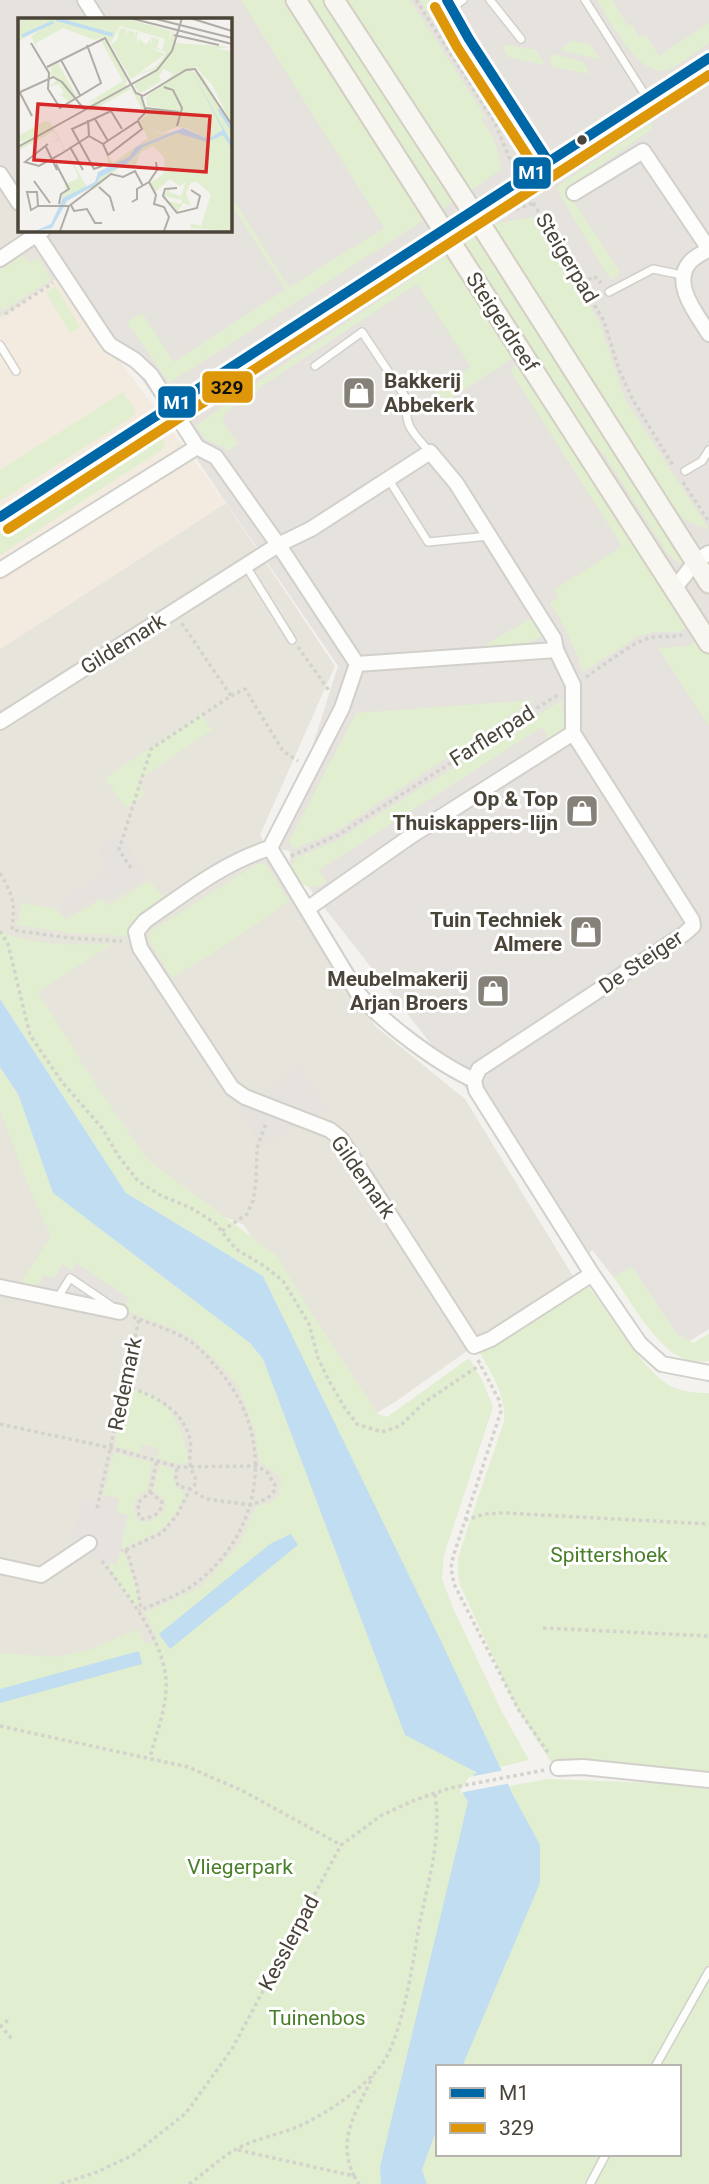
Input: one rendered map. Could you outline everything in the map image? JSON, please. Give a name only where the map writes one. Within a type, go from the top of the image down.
[{"type":"main road","name":"Steigerdreef","points":[[296,0],[422,197],[452,254],[704,636]]},
{"type":"main road","name":"Steigerdreef","points":[[334,0],[451,178],[490,229],[706,570]]},
{"type":"street","points":[[85,0],[96,18]]},
{"type":"street","points":[[574,193],[643,151],[709,249],[690,261],[682,275],[686,296],[709,334]]},
{"type":"street","points":[[0,174],[18,201]]},
{"type":"street","points":[[0,259],[38,231],[110,345],[135,360],[152,375],[197,447],[216,457],[357,664]]},
{"type":"street","points":[[0,570],[197,447]]},
{"type":"street","points":[[278,545],[311,529],[430,452],[456,483],[554,639],[556,650],[573,685],[573,733],[411,836],[307,909]]},
{"type":"street","name":"Gildemark","points":[[0,722],[278,545]]},
{"type":"street","points":[[674,589],[706,570]]},
{"type":"street","points":[[357,664],[556,650]]},
{"type":"street","points":[[139,941],[136,932],[145,921],[222,869],[251,854],[270,848],[342,708],[357,664]]},
{"type":"street","name":"De Steiger","points":[[474,1080],[479,1069],[693,926],[667,879],[573,733]]},
{"type":"street","points":[[270,848],[357,992],[370,1007],[448,1067],[474,1080],[476,1090],[640,1344],[662,1364],[709,1373]]},
{"type":"street","name":"Gildemark","points":[[139,941],[140,948],[153,970],[232,1088],[245,1097],[330,1130],[341,1139],[474,1346]]},
{"type":"street","points":[[474,1346],[491,1339],[592,1273]]},
{"type":"street","name":"Redemark","points":[[0,1287],[120,1312]]},
{"type":"street","points":[[0,1566],[41,1575],[89,1543]]},
{"type":"street","points":[[558,1768],[593,1768],[709,1780]]},
{"type":"lane","points":[[447,0],[548,161]]},
{"type":"lane","points":[[452,8],[463,0]]},
{"type":"lane","points":[[490,0],[521,39]]},
{"type":"lane","points":[[585,0],[647,98]]},
{"type":"lane","points":[[0,517],[709,58]]},
{"type":"lane","points":[[609,292],[653,268],[682,275]]},
{"type":"lane","points":[[315,366],[362,332],[408,401],[405,413],[410,429],[430,452]]},
{"type":"lane","points":[[0,345],[16,371]]},
{"type":"lane","points":[[685,471],[702,461],[709,450]]},
{"type":"lane","points":[[388,479],[428,542],[489,536]]},
{"type":"lane","points":[[246,566],[292,640]]},
{"type":"lane","name":"Redemark","points":[[56,1299],[70,1278],[120,1312]]},
{"type":"lane","points":[[656,2065],[709,1971]]},
{"type":"lane","points":[[590,2184],[605,2156]]},
{"type":"path","name":"Steigerpad","points":[[416,0],[495,122],[508,159],[604,321],[633,400],[709,522]]},
{"type":"path","points":[[490,229],[501,212],[517,210],[534,203]]},
{"type":"path","points":[[184,425],[222,392],[452,254]]},
{"type":"path","points":[[583,284],[594,276],[609,292]]},
{"type":"path","points":[[5,314],[58,281]]},
{"type":"path","points":[[174,612],[231,696]]},
{"type":"path","name":"Farflerpad","points":[[278,863],[338,835],[641,642],[651,637],[704,636]]},
{"type":"path","points":[[292,640],[342,708]]},
{"type":"path","points":[[131,868],[119,850],[151,748],[231,696],[244,689],[283,751],[309,768]]},
{"type":"path","points":[[0,873],[12,895],[12,930]]},
{"type":"path","points":[[139,941],[0,931],[8,944],[30,1035],[62,1082],[102,1128],[119,1157],[138,1181],[215,1223],[236,1249],[283,1281],[309,1324],[318,1358],[329,1381],[357,1424],[382,1432],[400,1426],[425,1402],[480,1365]]},
{"type":"path","points":[[222,1231],[247,1214],[253,1201],[257,1148],[272,1107]]},
{"type":"path","name":"Redemark","points":[[120,1312],[187,1339],[212,1362],[231,1384],[244,1409],[252,1432],[257,1466],[251,1505],[230,1548],[201,1579],[185,1590],[140,1610]]},
{"type":"path","name":"Redemark","points":[[97,1508],[139,1319]]},
{"type":"path","points":[[474,1346],[501,1410],[453,1557],[451,1568],[454,1584],[518,1709],[558,1768]]},
{"type":"path","points":[[124,1386],[156,1397],[176,1412],[191,1442],[190,1466],[196,1479],[196,1484],[190,1489],[177,1515],[163,1533],[123,1550],[128,1554],[140,1610]]},
{"type":"path","name":"Redemark","points":[[0,1424],[111,1448]]},
{"type":"path","points":[[111,1448],[177,1466],[257,1466]]},
{"type":"path","points":[[150,1492],[162,1502],[162,1509],[144,1519],[139,1517],[138,1503],[150,1492],[157,1460]]},
{"type":"path","points":[[177,1466],[176,1482],[182,1489],[190,1489],[206,1499],[251,1505]]},
{"type":"path","name":"Redemark","points":[[251,1505],[268,1498],[275,1485],[267,1472],[257,1466]]},
{"type":"path","points":[[465,1520],[485,1514],[505,1513],[709,1524]]},
{"type":"path","points":[[102,1561],[140,1610],[166,1673],[164,1706],[150,1757]]},
{"type":"path","points":[[543,1628],[709,1636]]},
{"type":"path","points":[[0,1726],[188,1767],[243,1791],[341,1845]]},
{"type":"path","name":"Kesslerpad","points":[[61,2184],[97,2172],[133,2155],[186,2113],[232,2049],[341,1845],[382,1815],[450,1788],[558,1768]]},
{"type":"path","points":[[189,2184],[236,2149],[298,2127],[341,2102],[374,2073],[389,2053],[414,1955],[437,1838],[435,1794]]},
{"type":"path","points":[[8,2020],[0,2026],[12,2039]]},
{"type":"path","points":[[359,2184],[347,2161],[346,2136],[374,2073]]},
{"type":"path","points":[[236,2149],[354,2176]]},
{"type":"shaded area","points":[[0,0],[709,0],[709,1329],[672,1352],[309,888],[290,863],[290,851],[280,849],[338,666],[40,231],[231,231],[231,18],[18,18],[18,200],[0,173]]},
{"type":"shaded area","points":[[0,130],[18,158],[18,180],[0,151]]},
{"type":"shaded area","points":[[653,138],[706,212],[696,220],[643,145]]},
{"type":"shaded area","points":[[231,141],[254,174],[262,169],[323,266],[289,287],[231,195],[231,186],[238,181],[231,170]]},
{"type":"shaded area","points":[[0,187],[18,210],[18,231],[32,231],[58,278],[0,318]]},
{"type":"shaded area","points":[[231,204],[286,290],[280,293],[231,217]]},
{"type":"shaded area","points":[[71,237],[122,317],[111,327],[58,245]]},
{"type":"shaded area","points":[[58,278],[226,503],[0,649],[0,318]]},
{"type":"shaded area","points":[[676,305],[709,357],[709,405],[654,318]]},
{"type":"shaded area","points":[[709,427],[709,440],[679,458],[673,449]]},
{"type":"shaded area","points":[[226,503],[335,666],[260,835],[375,1026],[465,1099],[573,1276],[364,1421],[244,1225],[140,1182],[0,965],[0,649]]},
{"type":"shaded area","points":[[542,727],[551,742],[328,884],[319,870]]},
{"type":"shaded area","points":[[120,834],[147,875],[107,901],[102,895],[65,917],[57,904],[108,870],[97,849]]},
{"type":"shaded area","points":[[301,1066],[329,1110],[262,1148],[236,1104]]},
{"type":"shaded area","points":[[0,1095],[37,1181],[239,1351],[302,1510],[161,1645],[0,1689]]},
{"type":"shaded area","points":[[536,1120],[610,1239],[589,1253],[513,1132]]},
{"type":"shaded area","points":[[76,1263],[129,1298],[121,1309],[35,1290],[44,1275],[54,1279],[62,1264],[72,1270]]},
{"type":"shaded area","points":[[103,1495],[119,1498],[117,1512],[128,1515],[117,1564],[95,1560],[90,1551],[71,1547],[81,1500],[100,1504]]},
{"type":"green space","points":[[241,0],[289,0],[429,217],[169,383],[127,322],[142,313],[174,362],[285,290],[231,204],[231,195],[289,287],[384,228]]},
{"type":"green space","points":[[302,0],[327,0],[458,199],[438,212]]},
{"type":"green space","points":[[342,0],[410,0],[485,116],[481,119],[494,139],[502,169],[467,193]]},
{"type":"green space","points":[[420,0],[436,0],[503,104],[492,112]]},
{"type":"green space","points":[[597,0],[612,0],[628,26],[632,24],[639,38],[646,35],[659,56],[709,23],[709,43],[671,69],[656,70],[636,57],[626,46]]},
{"type":"green space","points":[[571,41],[590,44],[601,60],[560,50]]},
{"type":"green space","points":[[502,44],[536,50],[545,65],[508,57]]},
{"type":"green space","points":[[554,54],[583,62],[590,74],[553,67],[549,58]]},
{"type":"green space","points":[[709,70],[709,85],[687,99],[681,88]]},
{"type":"green space","points":[[651,123],[652,129],[564,191],[577,206],[620,272],[613,280],[606,273],[557,190],[558,186]]},
{"type":"green space","points":[[532,217],[541,221],[546,235],[599,321],[625,399],[709,529],[689,522],[672,508],[489,227]]},
{"type":"green space","points":[[481,233],[688,562],[684,565],[668,554],[605,456],[562,404],[460,246]]},
{"type":"green space","points":[[451,252],[517,355],[438,407],[433,395],[436,391],[471,367],[417,284],[225,413],[223,422],[238,444],[227,451],[207,440],[196,426],[224,405]]},
{"type":"green space","points":[[21,254],[29,263],[38,258],[51,280],[3,310],[0,305],[0,270]]},
{"type":"green space","points":[[56,286],[80,327],[70,333],[46,292]]},
{"type":"green space","points":[[522,361],[693,625],[679,632],[655,632],[638,636],[590,668],[582,670],[569,636],[550,604],[558,597],[554,590],[622,546],[510,370]]},
{"type":"green space","points":[[123,392],[136,411],[132,417],[0,501],[0,470]]},
{"type":"green space","points":[[155,430],[165,444],[163,449],[0,555],[0,530]]},
{"type":"green space","points":[[531,618],[542,636],[519,648],[479,649]]},
{"type":"green space","points":[[701,638],[709,651],[709,726],[658,648],[687,646]]},
{"type":"green space","points":[[535,700],[335,832],[293,849],[289,841],[356,713]]},
{"type":"green space","points":[[562,700],[563,731],[549,739],[542,728],[319,870],[327,882],[315,887],[306,886],[292,868],[295,858],[336,841]]},
{"type":"green space","points":[[201,714],[212,730],[137,781],[145,795],[126,808],[105,778]]},
{"type":"green space","points":[[257,864],[265,864],[289,901],[172,978],[148,938],[151,931]]},
{"type":"green space","points":[[149,881],[166,899],[133,923],[129,936],[70,933],[17,925],[22,903],[56,909],[66,920],[102,899],[108,906]]},
{"type":"green space","points":[[2,933],[56,944],[112,944],[38,992],[96,1085],[147,1159],[277,1256],[378,1414],[387,1417],[469,1358],[493,1407],[444,1555],[442,1579],[502,1712],[529,1760],[500,1767],[263,1276],[126,1193],[0,999]]},
{"type":"green space","name":"Vliegerpark","points":[[0,1067],[18,1094],[53,1193],[250,1343],[263,1359],[311,1485],[329,1469],[499,1823],[406,2175],[411,2184],[0,2184],[0,1653],[57,1657],[89,1650],[138,1629],[145,1644],[155,1642],[157,1640],[145,1613],[201,1587],[240,1543],[256,1506],[276,1498],[281,1477],[259,1462],[255,1431],[234,1380],[193,1339],[121,1309],[129,1298],[76,1264],[72,1270],[35,1290],[21,1283],[51,1236],[27,1183],[0,1110]]},
{"type":"green space","points":[[632,1267],[677,1334],[693,1343],[709,1334],[709,1361],[687,1360],[676,1355],[656,1337],[614,1277]]},
{"type":"green space","name":"Spittershoek","points":[[581,1287],[589,1287],[658,1377],[677,1389],[709,1393],[709,1776],[619,1764],[550,1761],[515,1705],[460,1585],[458,1559],[504,1422],[501,1395],[480,1353]]},
{"type":"green space","points":[[125,1387],[147,1392],[171,1413],[181,1431],[188,1462],[178,1464],[157,1458],[159,1449],[142,1444],[139,1453],[114,1446]]},
{"type":"green space","points":[[114,1452],[152,1463],[147,1490],[139,1495],[133,1507],[138,1521],[154,1519],[165,1508],[164,1499],[153,1490],[160,1465],[175,1470],[175,1484],[186,1493],[169,1522],[125,1548],[121,1548],[116,1513],[119,1498],[103,1495]]},
{"type":"green space","points":[[120,1552],[125,1554],[136,1586],[136,1606],[131,1603],[110,1569],[109,1565]]},
{"type":"green space","points":[[548,1779],[678,1784],[709,1789],[709,2184],[427,2184],[422,2170],[436,2132],[436,2156],[681,2156],[681,2065],[463,2065],[489,1999],[514,1797],[509,1786]]},
{"type":"water","points":[[0,999],[126,1193],[263,1276],[514,1797],[540,1845],[540,1883],[463,2065],[436,2065],[436,2132],[422,2170],[427,2184],[381,2184],[380,2167],[468,1802],[463,1793],[476,1772],[405,1735],[263,1359],[250,1343],[53,1193],[18,1094],[0,1067]]},
{"type":"water","points":[[291,1534],[298,1545],[170,1649],[159,1634],[270,1544]]},
{"type":"water","points":[[139,1651],[142,1664],[0,1703],[0,1689]]},
{"type":"pier","points":[[505,1770],[511,1783],[459,1793],[469,1777]]},
{"type":"transit line","name":"M1","points":[[447,0],[548,161]]},
{"type":"transit line","name":"329","points":[[435,7],[457,47],[536,169]]},
{"type":"transit line","name":"M1","points":[[0,517],[709,58]]},
{"type":"transit line","name":"329","points":[[8,529],[709,75]]},
{"type":"place","name":"Bakkerij Abbekerk","points":[[359,393]]},
{"type":"place","name":"Op & Top Thuiskappers-lijn","points":[[582,811]]},
{"type":"place","name":"Tuin Techniek Almere","points":[[586,932]]},
{"type":"place","name":"Meubelmakerij Arjan Broers","points":[[493,991]]},
{"type":"park label","name":"Tuinenbos","points":[[317,2018]]}]
